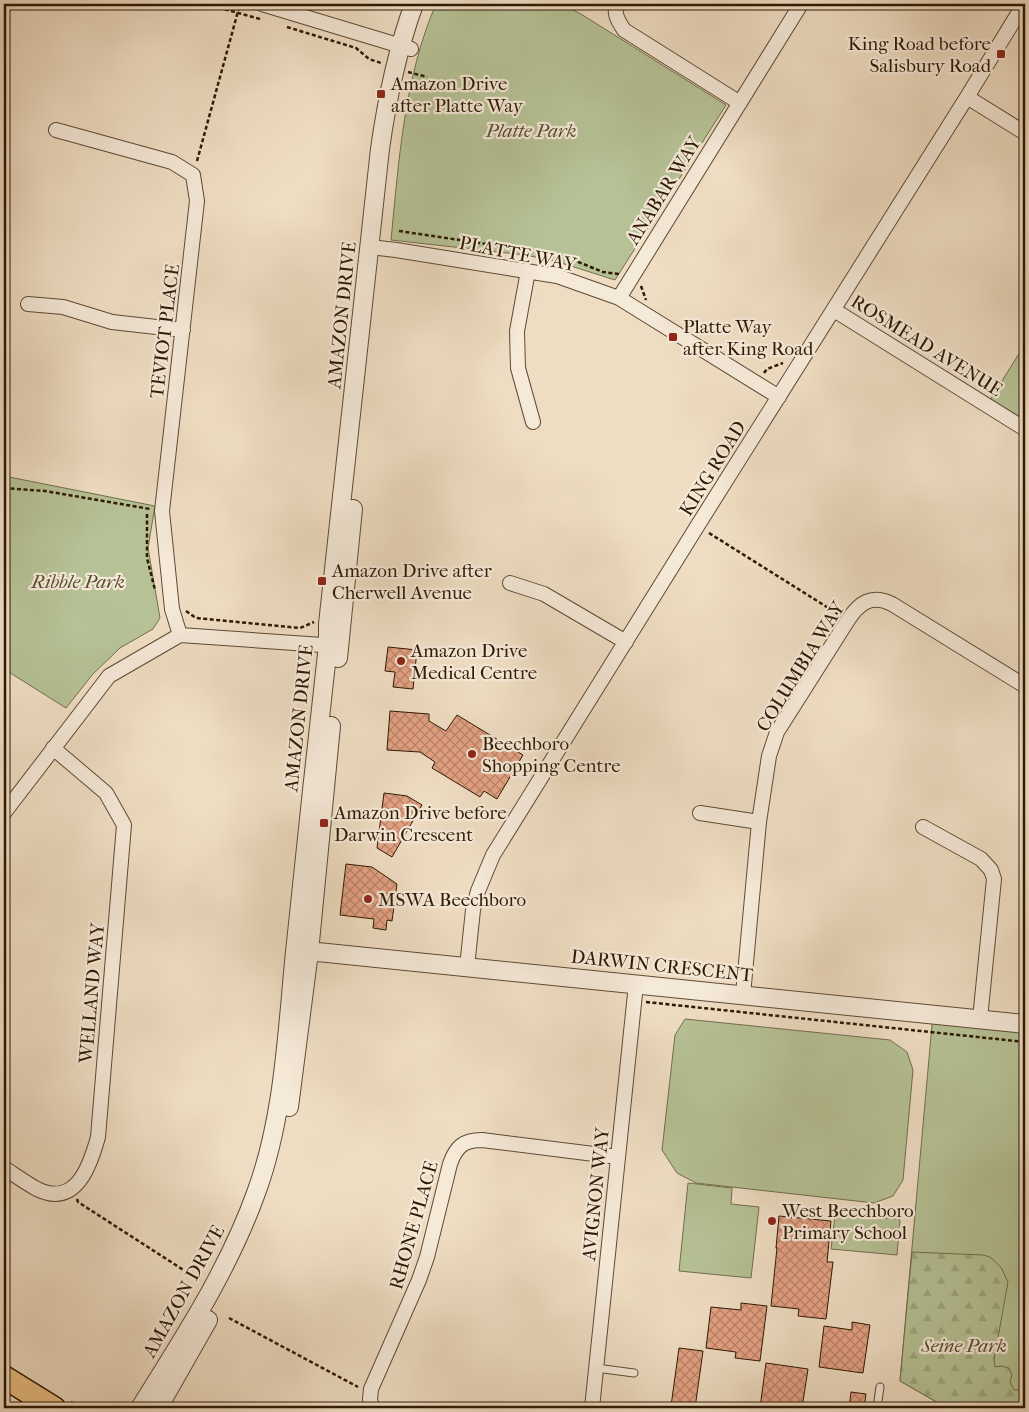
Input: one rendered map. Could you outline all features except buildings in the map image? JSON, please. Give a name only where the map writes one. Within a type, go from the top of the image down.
[{"type":"main road","points":[[4,1377],[54,1408]]},
{"type":"street","points":[[262,4],[405,48]]},
{"type":"street","name":"AMAZON DRIVE","points":[[158,1408],[247,1248],[265,1201],[282,1140],[290,1101],[302,951],[375,247],[380,149],[414,4]]},
{"type":"street","name":"AMAZON DRIVE","points":[[405,48],[426,4]]},
{"type":"street","points":[[617,4],[617,19],[624,30],[740,103]]},
{"type":"street","name":"ANABAR WAY","points":[[619,298],[801,4]]},
{"type":"street","name":"KING ROAD","points":[[467,967],[473,910],[493,855],[1024,4]]},
{"type":"street","points":[[967,97],[1025,133]]},
{"type":"street","points":[[56,130],[172,162],[193,175]]},
{"type":"street","name":"TEVIOT PLACE","points":[[180,635],[172,609],[162,511],[198,200],[193,175]]},
{"type":"street","name":"AMAZON DRIVE","points":[[333,645],[328,624],[375,247]]},
{"type":"street","name":"PLATTE WAY","points":[[375,247],[557,276],[619,298],[779,398]]},
{"type":"street","points":[[528,271],[518,331],[518,368],[532,422]]},
{"type":"street","points":[[28,304],[62,307],[112,322],[183,330]]},
{"type":"street","name":"ROSMEAD AVENUE","points":[[834,310],[1025,429]]},
{"type":"street","points":[[510,582],[544,594],[626,642]]},
{"type":"street","name":"COLUMBIA WAY","points":[[743,995],[759,822],[769,756],[777,732],[858,606],[875,599],[884,600],[1025,686]]},
{"type":"street","points":[[4,813],[109,676],[180,635],[333,645]]},
{"type":"street","name":"WELLAND WAY","points":[[53,748],[106,793],[124,825],[98,1137],[92,1158],[83,1177],[70,1190]]},
{"type":"street","points":[[700,814],[759,822]]},
{"type":"street","points":[[923,827],[981,860],[991,870],[994,879],[980,1019]]},
{"type":"street","name":"AMAZON DRIVE","points":[[140,1408],[213,1288],[239,1236],[256,1193],[269,1151],[278,1106],[302,951]]},
{"type":"street","name":"DARWIN CRESCENT","points":[[302,951],[1025,1024]]},
{"type":"street","name":"AVIGNON WAY","points":[[592,1408],[636,984]]},
{"type":"street","name":"RHONE PLACE","points":[[372,1408],[370,1399],[371,1389],[415,1293],[427,1257],[450,1164],[459,1147],[473,1140],[482,1140],[618,1158]]},
{"type":"street","points":[[4,1168],[39,1190],[56,1194],[70,1190]]},
{"type":"lane","points":[[596,1368],[634,1373]]},
{"type":"lane","points":[[878,1408],[880,1387]]},
{"type":"path","points":[[206,4],[265,20]]},
{"type":"path","points":[[193,175],[240,4]]},
{"type":"path","points":[[283,26],[356,48],[369,59],[399,70],[427,77]]},
{"type":"path","points":[[4,488],[45,491],[162,511]]},
{"type":"path","points":[[148,509],[148,558],[156,592]]},
{"type":"path","points":[[698,525],[848,620]]},
{"type":"path","points":[[172,609],[185,611],[196,618],[300,628],[313,622],[328,624]]},
{"type":"path","points":[[648,1003],[1025,1042]]},
{"type":"path","points":[[70,1190],[78,1202],[213,1288]]},
{"type":"path","points":[[229,1318],[358,1387],[371,1389]]},
{"type":"green space","name":"Platte Park","points":[[436,4],[560,4],[581,14],[726,105],[615,280],[555,261],[525,255],[391,240],[404,120],[425,32]]},
{"type":"green space","points":[[1025,344],[1025,421],[990,400]]},
{"type":"green space","name":"Ribble Park","points":[[4,476],[155,506],[148,548],[160,618],[153,629],[120,648],[93,674],[66,708],[4,669]]},
{"type":"green space","name":"Seine Park","points":[[933,1014],[1025,1024],[1025,1408],[947,1408],[900,1381]]},
{"type":"green space","points":[[685,1019],[890,1040],[907,1052],[913,1070],[903,1180],[893,1196],[874,1203],[696,1183],[677,1173],[662,1150],[675,1035]]},
{"type":"green space","points":[[688,1183],[732,1188],[731,1204],[759,1207],[751,1278],[679,1271]]},
{"type":"green space","points":[[835,1215],[900,1219],[897,1255],[831,1249]]},
{"type":"green space","points":[[912,1252],[983,1255],[990,1257],[1001,1267],[1008,1282],[994,1360],[995,1367],[1009,1368],[1012,1375],[1010,1382],[1014,1390],[1025,1389],[1025,1408],[947,1408],[900,1381]]},
{"type":"place","name":"King Road before Salisbury Road","points":[[1001,54]]},
{"type":"place","name":"Amazon Drive after Platte Way","points":[[381,94]]},
{"type":"place","name":"Platte Way after King Road","points":[[673,337]]},
{"type":"place","name":"Amazon Drive after Cherwell Avenue","points":[[322,581]]},
{"type":"place","name":"Amazon Drive Medical Centre","points":[[401,661]]},
{"type":"place","name":"Beechboro Shopping Centre","points":[[472,754]]},
{"type":"place","name":"Amazon Drive before Darwin Crescent","points":[[324,823]]},
{"type":"place","name":"MSWA Beechboro","points":[[368,899]]},
{"type":"place","name":"West Beechboro Primary School","points":[[772,1221]]}]
